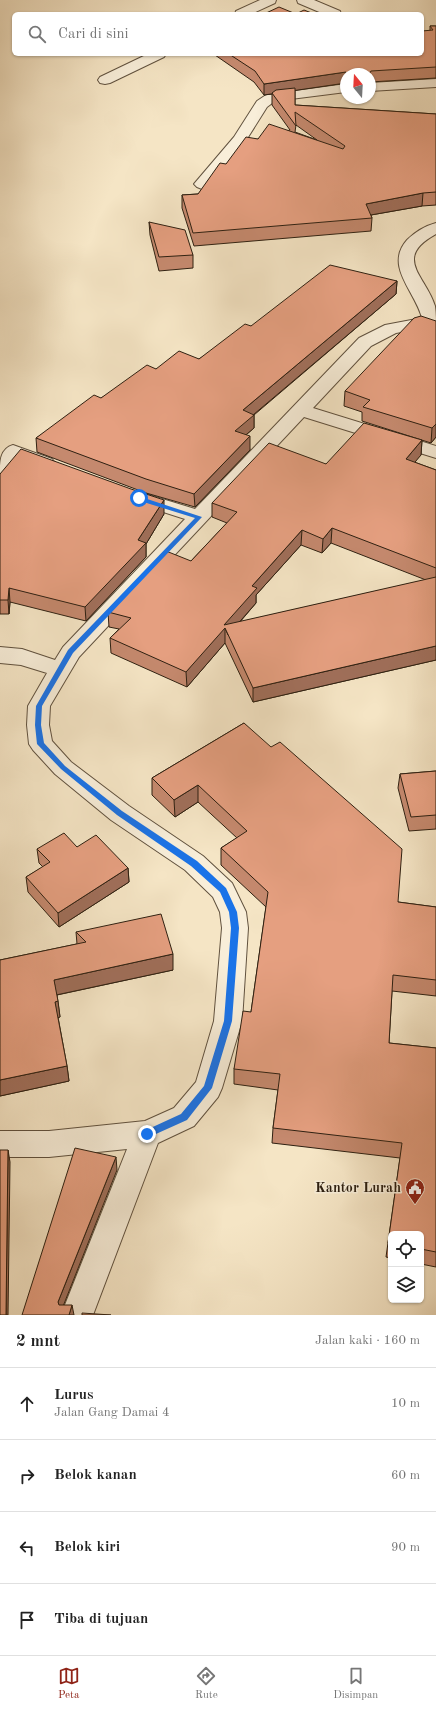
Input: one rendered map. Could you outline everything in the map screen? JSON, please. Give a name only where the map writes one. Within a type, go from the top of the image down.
[{"type":"street","points":[[245,12],[270,0]]},
{"type":"street","points":[[303,0],[330,12]]},
{"type":"street","points":[[105,80],[155,56]]},
{"type":"street","points":[[376,87],[436,83]]},
{"type":"street","points":[[202,184],[240,139],[262,104],[271,98],[340,89]]},
{"type":"street","points":[[0,1144],[48,1144],[147,1134],[184,1117],[208,1088],[228,1021],[235,928],[233,912],[223,890],[194,864],[120,813],[63,768],[41,744],[38,725],[39,706],[71,652],[365,342],[391,329],[433,323],[428,309],[412,277],[406,259],[411,245],[425,232],[436,228]]},
{"type":"street","points":[[300,410],[436,452]]},
{"type":"street","points":[[0,468],[13,452],[65,471]]},
{"type":"street","points":[[117,490],[199,517]]},
{"type":"street","points":[[0,655],[22,657],[60,670]]},
{"type":"street","points":[[77,1315],[147,1134]]},
{"type":"building","points":[[279,7],[291,12],[268,12]]},
{"type":"building","points":[[430,26],[436,26],[436,67],[376,71],[376,68],[340,68],[340,73],[264,84],[255,71],[232,56],[424,56],[424,31],[433,30]]},
{"type":"building","points":[[295,88],[295,105],[436,114],[436,192],[423,193],[366,204],[372,218],[193,233],[182,195],[198,194],[220,163],[226,164],[246,137],[258,139],[269,124],[343,149],[345,146],[295,112],[296,126],[272,93],[276,90]]},
{"type":"building","points":[[149,222],[185,230],[193,255],[159,257]]},
{"type":"building","points":[[330,265],[397,281],[243,410],[254,415],[235,431],[250,436],[194,494],[146,479],[36,438],[94,395],[101,398],[147,365],[156,369],[179,351],[199,359],[245,324],[251,326]]},
{"type":"building","points":[[421,316],[436,321],[436,424],[432,428],[363,407],[370,400],[345,391],[414,318]]},
{"type":"building","points":[[364,423],[422,440],[406,459],[436,470],[436,568],[332,528],[323,539],[302,530],[252,586],[257,588],[224,625],[436,577],[436,646],[253,688],[225,628],[186,672],[110,638],[131,618],[108,612],[166,551],[191,561],[237,512],[212,503],[269,443],[326,464]]},
{"type":"building","points":[[21,449],[164,500],[138,540],[146,543],[85,607],[9,588],[8,600],[0,600],[0,474]]},
{"type":"building","points":[[244,723],[271,747],[280,742],[402,849],[398,902],[436,907],[436,980],[393,975],[389,1043],[436,1048],[436,1252],[424,1250],[424,1231],[390,1231],[402,1143],[273,1128],[280,1074],[234,1069],[243,1011],[251,1012],[268,892],[221,848],[247,831],[198,785],[174,800],[152,778]]},
{"type":"building","points":[[436,771],[436,815],[411,817],[400,774]]},
{"type":"building","points":[[64,833],[77,847],[96,835],[128,868],[58,913],[26,877],[50,862],[37,849]]},
{"type":"building","points":[[161,914],[173,954],[54,980],[58,1001],[55,1002],[67,1066],[0,1080],[0,960],[86,942],[76,932]]},
{"type":"building","points":[[75,1148],[116,1157],[58,1302],[59,1305],[72,1305],[69,1315],[22,1315]]},
{"type":"building","points":[[0,1150],[8,1150],[6,1315],[0,1315]]},
{"type":"building","points":[[82,1313],[111,1315],[82,1315]]},
{"type":"place","name":"Kantor Lurah","points":[[415,1205]]},
{"type":"route","points":[[139,498],[199,517],[71,652],[39,706],[38,725],[41,744],[63,768],[120,813],[194,864],[223,890],[233,912],[235,928],[228,1021],[208,1088],[184,1117],[147,1134]]}]
